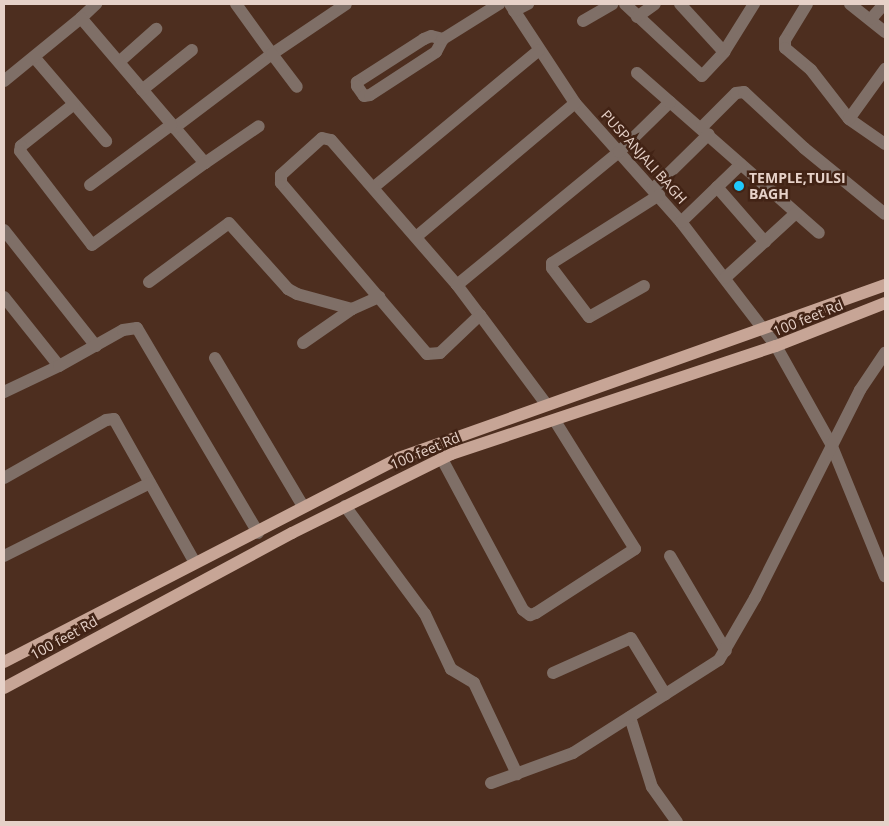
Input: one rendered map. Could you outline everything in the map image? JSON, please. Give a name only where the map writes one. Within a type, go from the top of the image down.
[{"type":"main road","points":[[4,662],[195,563],[258,533],[304,506],[399,458],[762,327],[885,285]]},
{"type":"main road","name":"100 feet Rd","points":[[4,688],[345,506],[443,458],[502,436],[555,421],[776,346],[885,303]]},
{"type":"main road","points":[[440,442],[443,458]]},
{"type":"street","points":[[4,81],[96,4]]},
{"type":"street","points":[[236,4],[297,87]]},
{"type":"street","points":[[90,185],[272,54],[346,4]]},
{"type":"street","points":[[443,39],[431,36],[424,39],[357,82],[357,86],[364,96],[370,96],[436,52],[443,39],[499,4]]},
{"type":"street","points":[[512,7],[528,4]]},
{"type":"street","points":[[583,21],[613,4]]},
{"type":"street","points":[[625,4],[700,76],[706,74],[724,52],[754,4]]},
{"type":"street","points":[[637,17],[655,4]]},
{"type":"street","points":[[680,4],[724,52]]},
{"type":"street","points":[[807,4],[785,40],[785,48],[811,70],[849,119],[885,144]]},
{"type":"street","points":[[850,4],[885,32]]},
{"type":"street","points":[[871,19],[884,4]]},
{"type":"street","name":"PUSPANJALI BAGH","points":[[512,7],[575,103],[682,222],[776,346],[831,444],[885,576]]},
{"type":"street","points":[[81,18],[205,163]]},
{"type":"street","points":[[118,62],[156,29]]},
{"type":"street","points":[[142,90],[192,50]]},
{"type":"street","points":[[374,187],[539,50]]},
{"type":"street","points":[[34,57],[106,142]]},
{"type":"street","points":[[849,119],[885,70]]},
{"type":"street","points":[[637,74],[705,130],[819,234]]},
{"type":"street","points":[[644,286],[589,317],[552,268],[552,263],[656,192],[736,93],[744,92],[804,148],[885,214]]},
{"type":"street","points":[[457,285],[619,152],[670,102]]},
{"type":"street","points":[[416,237],[575,103]]},
{"type":"street","points":[[74,104],[21,146],[20,151],[92,245],[205,163],[260,126]]},
{"type":"street","points":[[480,315],[440,353],[431,356],[279,178],[325,137],[331,140],[374,187],[457,285],[480,315],[546,404]]},
{"type":"street","points":[[682,222],[741,164]]},
{"type":"street","points":[[716,188],[765,242]]},
{"type":"street","points":[[725,278],[796,213]]},
{"type":"street","points":[[149,282],[230,222],[288,290],[352,309]]},
{"type":"street","points":[[4,230],[96,346]]},
{"type":"street","points":[[4,297],[59,366]]},
{"type":"street","points":[[303,342],[352,309],[379,297]]},
{"type":"street","points":[[4,392],[59,366],[130,327],[137,328],[144,335],[258,533]]},
{"type":"street","points":[[491,783],[565,757],[712,665],[726,651],[831,444],[860,390],[885,353]]},
{"type":"street","points":[[215,358],[304,506]]},
{"type":"street","points":[[4,478],[111,418],[117,422],[195,563]]},
{"type":"street","points":[[443,458],[523,610],[530,615],[635,549],[555,421]]},
{"type":"street","points":[[4,556],[150,483]]},
{"type":"street","points":[[345,506],[425,614],[451,668],[471,678],[517,774]]},
{"type":"street","points":[[670,556],[726,651]]},
{"type":"street","points":[[553,673],[630,638],[666,694]]},
{"type":"street","points":[[630,717],[652,787],[677,822]]},
{"type":"place","name":"TEMPLE,TULSI BAGH","points":[[739,186]]}]
